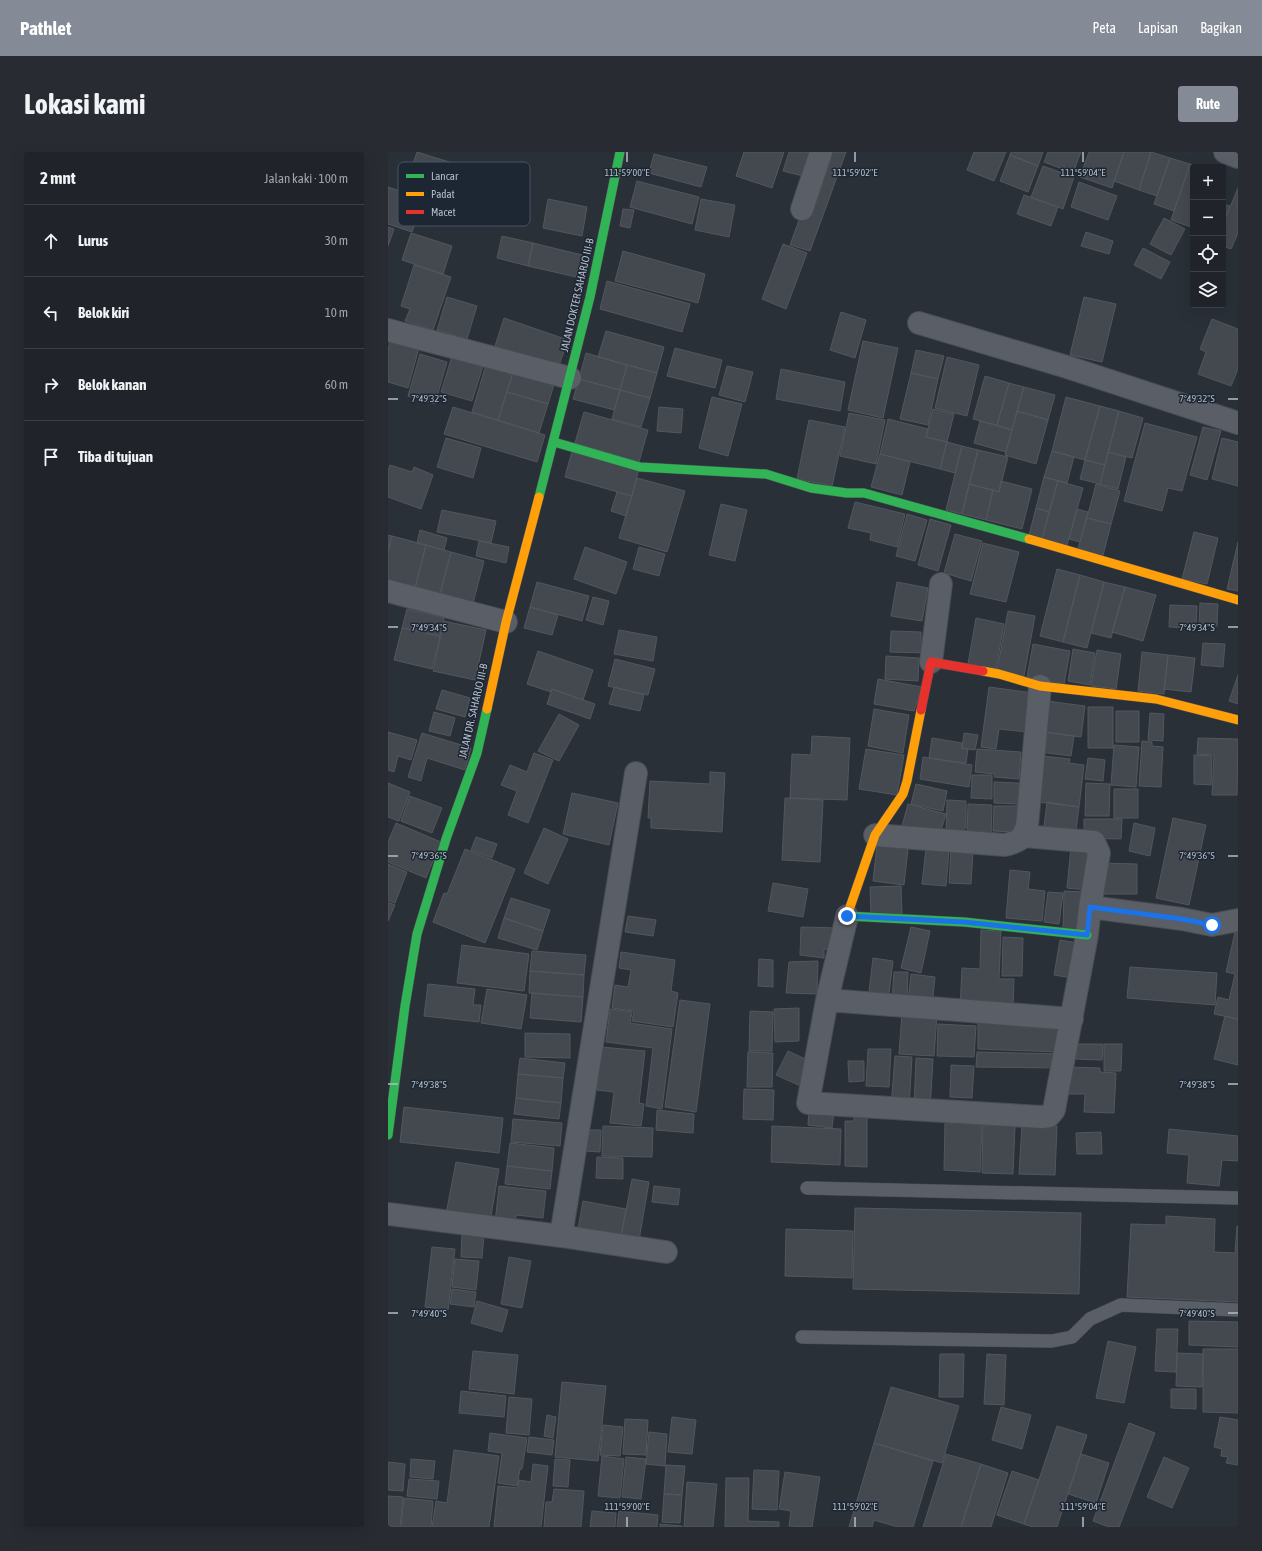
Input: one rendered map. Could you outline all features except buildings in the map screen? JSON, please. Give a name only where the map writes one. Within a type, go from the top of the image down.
[{"type":"street","name":"JALAN DOKTER SAHARJO III-B","points":[[554,442],[590,297],[620,152]]},
{"type":"street","points":[[802,209],[821,152]]},
{"type":"street","points":[[1225,152],[1238,157]]},
{"type":"street","points":[[919,322],[1067,367],[1238,423]]},
{"type":"street","points":[[388,330],[570,378]]},
{"type":"street","points":[[554,442],[640,467],[766,474],[811,488],[847,493],[864,493],[993,528],[1224,598],[1238,600]]},
{"type":"street","name":"JALAN DR. SAHARJO III-B","points":[[388,1135],[391,1090],[416,934],[446,839],[477,753],[506,622],[554,442]]},
{"type":"street","points":[[941,584],[931,662],[907,781],[902,794],[875,835],[847,916],[827,1000],[808,1103],[1034,1117],[1049,1116],[1054,1110],[1087,935],[1099,854],[1094,842],[1024,836]]},
{"type":"street","points":[[388,591],[506,622]]},
{"type":"street","points":[[931,662],[999,674],[1040,686],[1156,699],[1238,720]]},
{"type":"street","points":[[875,835],[1005,845],[1017,842],[1024,836],[1027,826],[1040,686]]},
{"type":"street","points":[[561,1236],[636,773]]},
{"type":"street","points":[[1090,907],[1182,919],[1212,925],[1238,920]]},
{"type":"street","points":[[847,916],[964,922],[1087,935]]},
{"type":"street","points":[[827,1000],[1072,1019]]},
{"type":"street","points":[[388,1214],[561,1236],[666,1252]]},
{"type":"lane","points":[[807,1188],[1238,1198]]},
{"type":"lane","points":[[802,1337],[1052,1341],[1072,1337],[1090,1319],[1121,1305],[1238,1310]]},
{"type":"traffic: fast","points":[[539,497],[590,297],[620,152]]},
{"type":"traffic: fast","points":[[554,442],[640,467],[766,474],[811,488],[847,493],[864,493],[1029,539]]},
{"type":"traffic: fast","points":[[388,1135],[405,1006],[417,934],[446,839],[477,753],[487,709]]},
{"type":"traffic: fast","points":[[849,910],[847,916],[964,922],[1087,935]]},
{"type":"traffic: slow","points":[[487,709],[506,622],[539,497]]},
{"type":"traffic: slow","points":[[1029,539],[1238,600]]},
{"type":"traffic: slow","points":[[983,671],[1040,686],[1156,699],[1238,720]]},
{"type":"traffic: slow","points":[[849,910],[875,835],[903,794],[921,710]]},
{"type":"traffic: jam","points":[[921,710],[931,662],[983,671]]},
{"type":"route","points":[[847,916],[964,922],[1087,935],[1090,907],[1182,919],[1212,925]]}]
